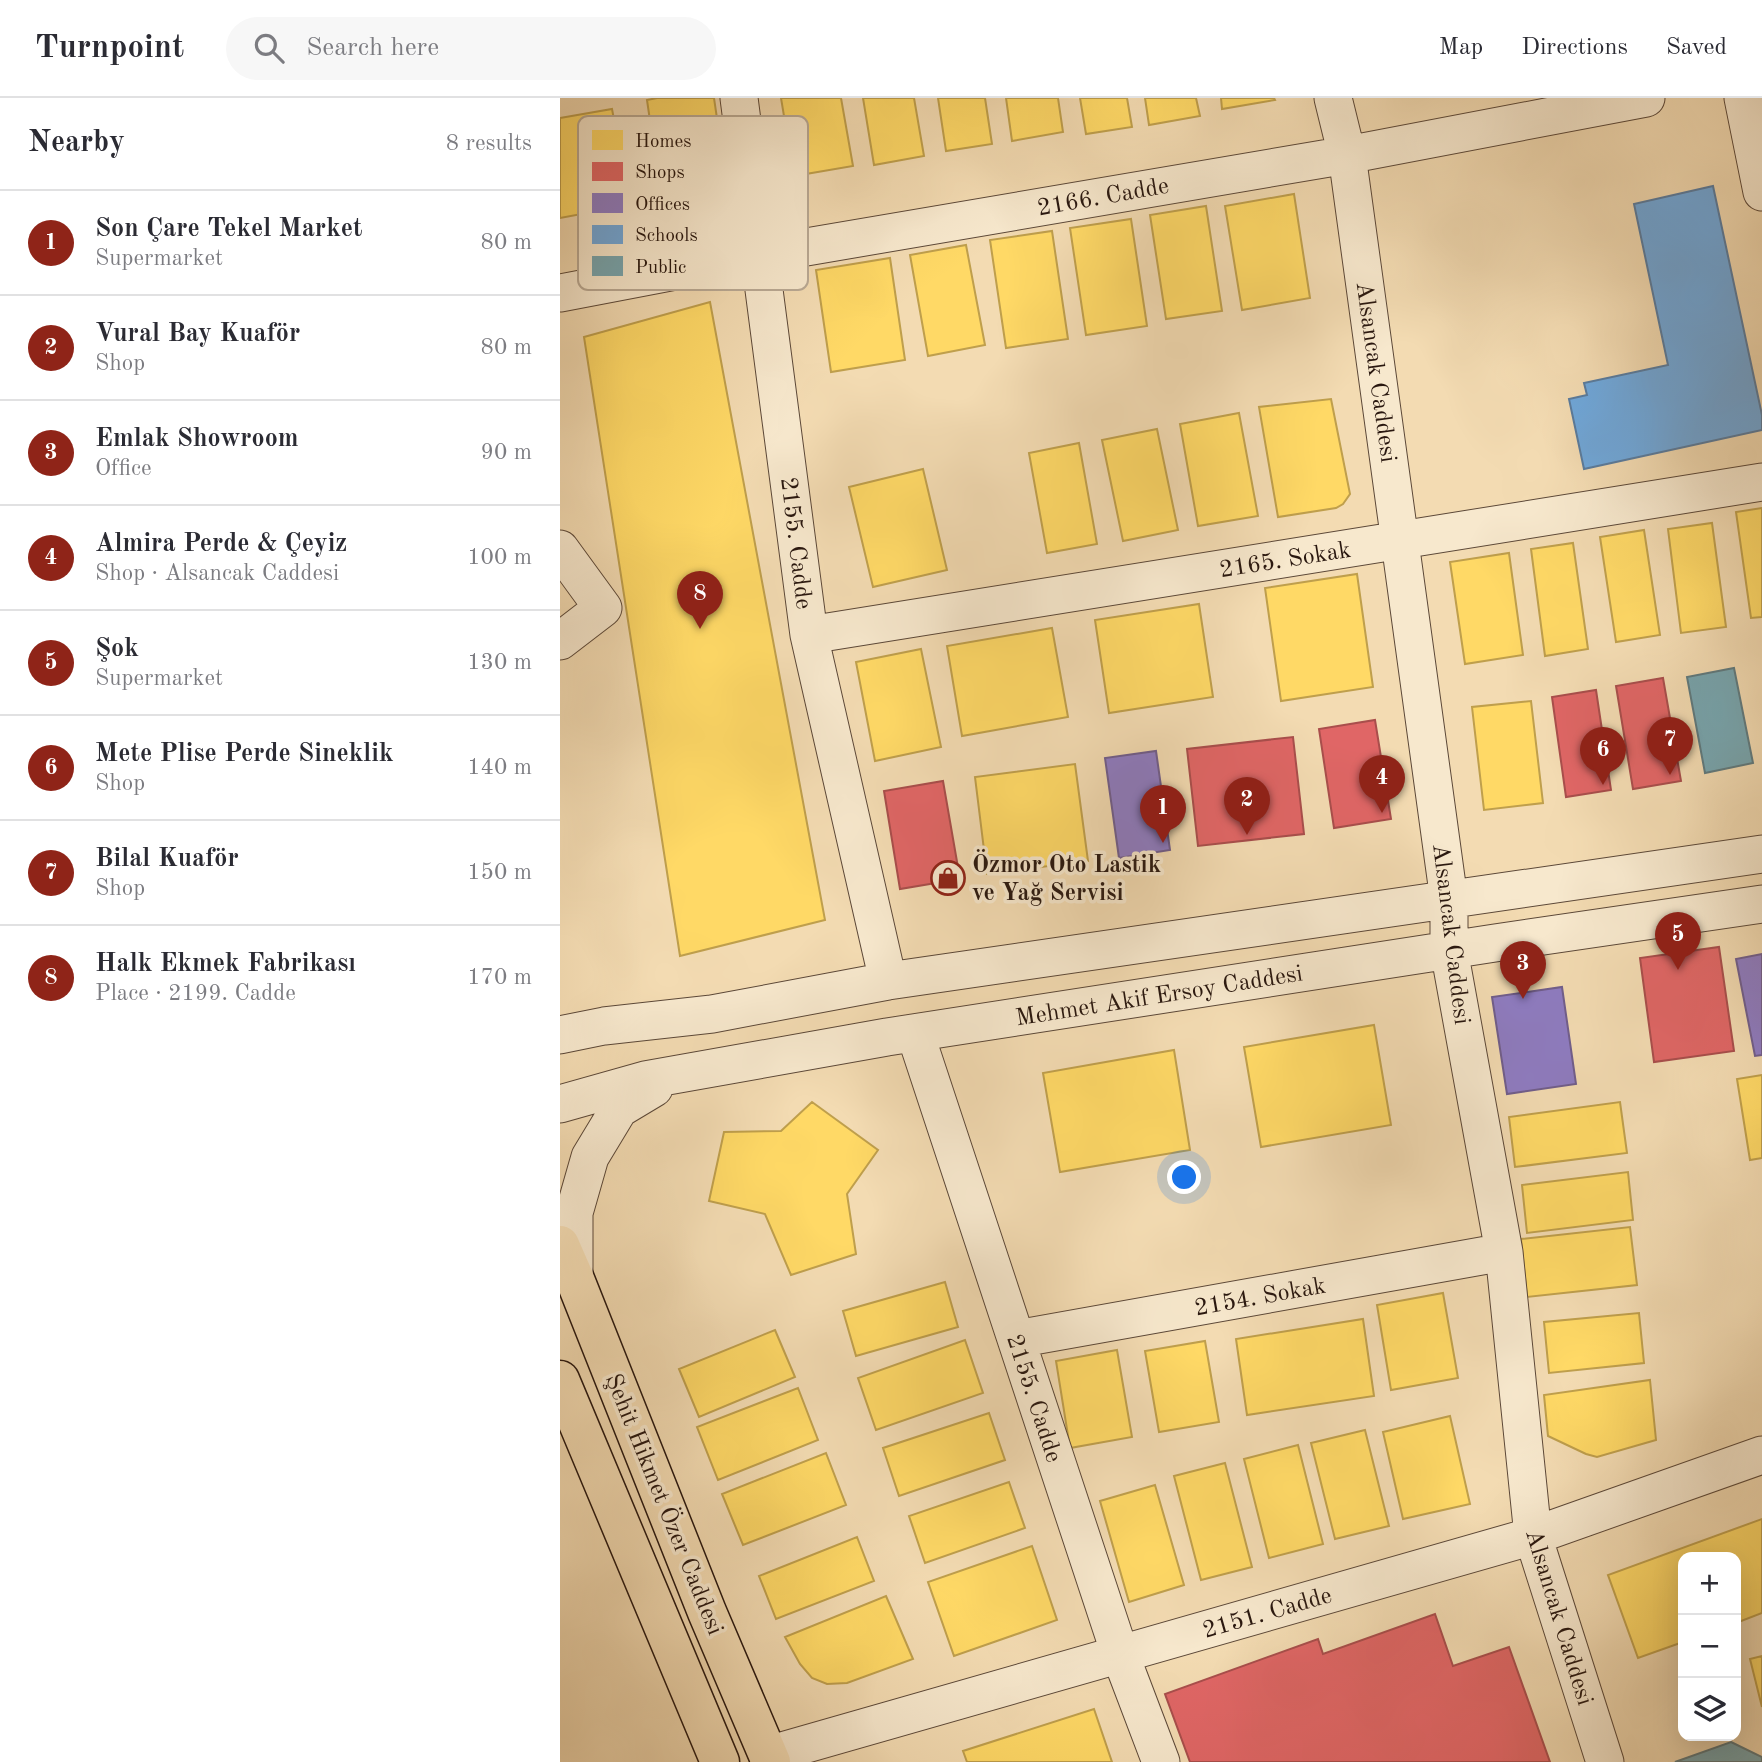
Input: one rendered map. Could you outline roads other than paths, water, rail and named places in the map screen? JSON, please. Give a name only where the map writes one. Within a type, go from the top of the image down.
[{"type":"main road","name":"Şehit Hikmet Özer Caddesi","points":[[567,1261],[769,1759]]},
{"type":"main road","name":"Şehit Hikmet Özer Caddesi","points":[[560,1380],[720,1762]]},
{"type":"street","name":"2155. Cadde","points":[[739,98],[741,116]]},
{"type":"street","name":"Alsancak Caddesi","points":[[1333,98],[1347,155],[1400,540],[1449,900],[1449,950],[1504,1252],[1533,1536],[1605,1762]]},
{"type":"street","name":"2166. Cadde","points":[[808,247],[1347,155],[1605,102],[1646,98]]},
{"type":"street","points":[[1743,98],[1762,192]]},
{"type":"street","name":"2166. Cadde","points":[[560,293],[578,290]]},
{"type":"street","name":"2155. Cadde","points":[[764,290],[809,635],[888,981]]},
{"type":"street","name":"2165. Sokak","points":[[809,635],[1762,482]]},
{"type":"street","points":[[560,549],[603,608],[560,641]]},
{"type":"street","name":"Mehmet Akif Ersoy Caddesi","points":[[560,1035],[604,1026],[712,1014],[888,981],[1762,854]]},
{"type":"street","name":"Mehmet Akif Ersoy Caddesi","points":[[560,1104],[645,1080],[915,1033],[1762,904]]},
{"type":"street","points":[[560,1012],[604,1026]]},
{"type":"street","name":"2155. Cadde","points":[[915,1033],[1120,1654],[1160,1762]]},
{"type":"street","points":[[567,1261],[574,1213],[590,1157],[619,1110],[675,1075]]},
{"type":"street","name":"2154. Sokak","points":[[1016,1339],[1504,1252]]},
{"type":"street","name":"2151. Cadde","points":[[769,1759],[1120,1654],[1533,1536],[1762,1455]]},
{"type":"place","name":"Halk Ekmek Fabrikası","points":[[700,629]]},
{"type":"place","name":"Bilal Kuaför","points":[[1670,775]]},
{"type":"place","name":"Mete Plise Perde Sineklik","points":[[1603,785]]},
{"type":"place","name":"Almira Perde & Çeyiz","points":[[1382,813]]},
{"type":"place","name":"Vural Bay Kuaför","points":[[1247,835]]},
{"type":"place","name":"Son Çare Tekel Market","points":[[1163,843]]},
{"type":"place","name":"Özmor Oto Lastik ve Yağ Servisi","points":[[948,878]]},
{"type":"place","name":"Şok","points":[[1678,970]]},
{"type":"place","name":"Emlak Showroom","points":[[1523,999]]}]
